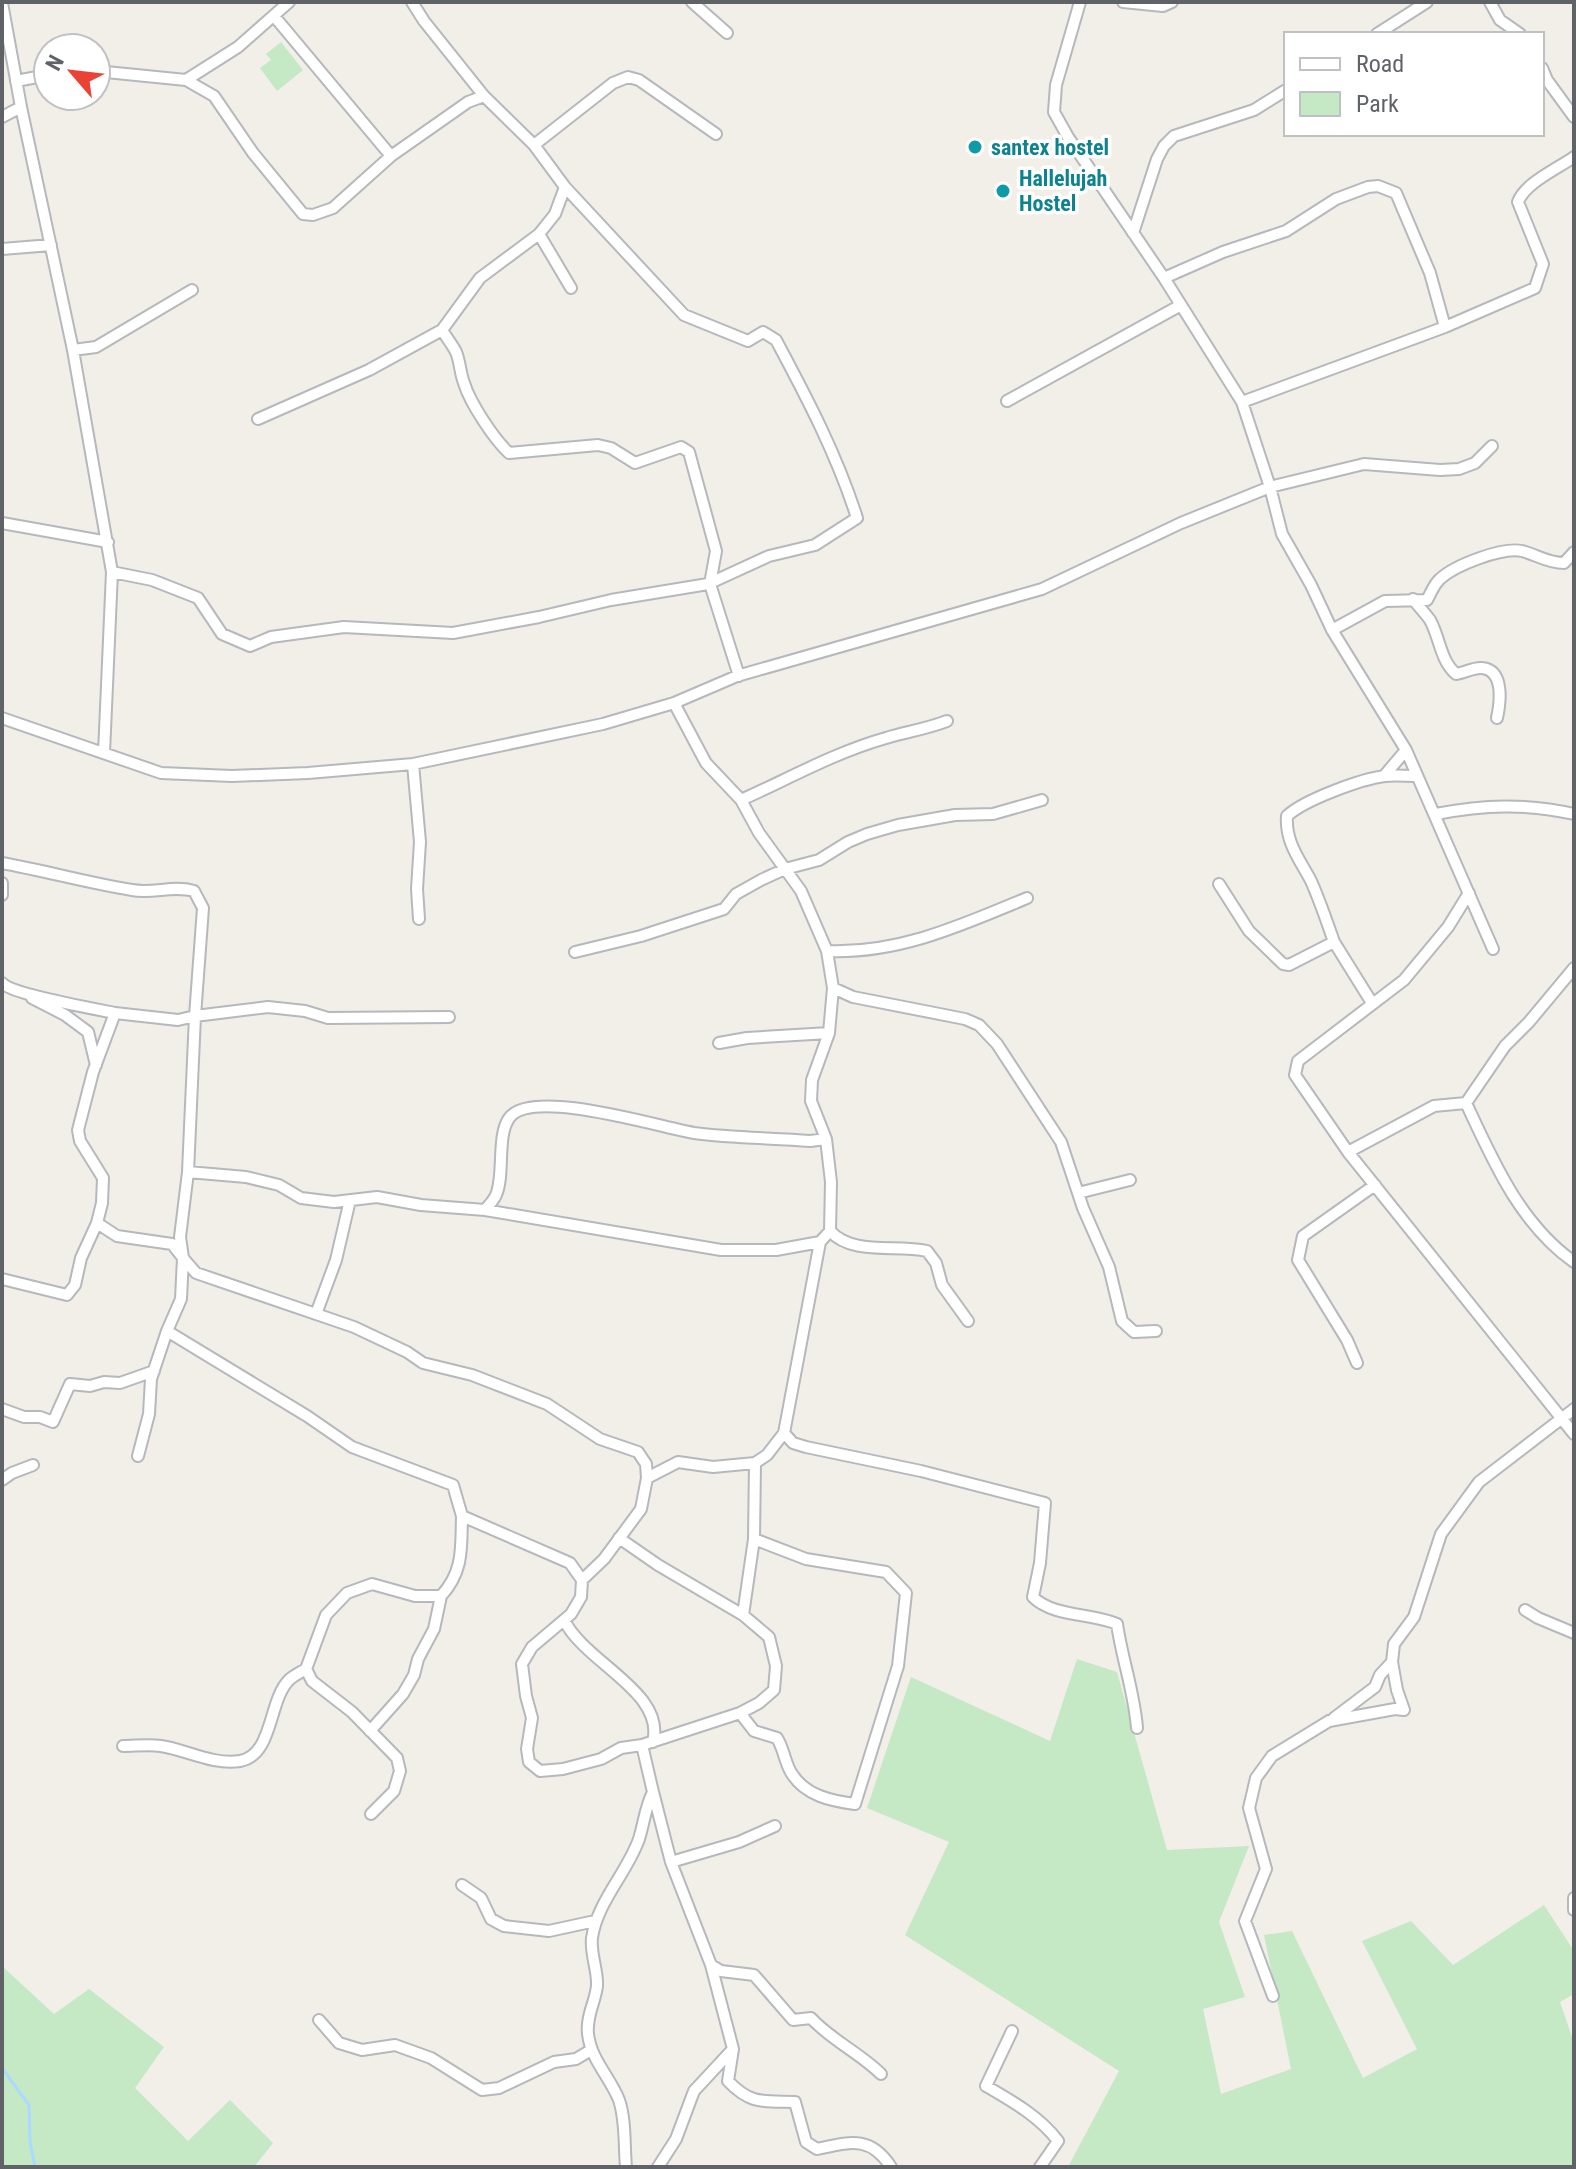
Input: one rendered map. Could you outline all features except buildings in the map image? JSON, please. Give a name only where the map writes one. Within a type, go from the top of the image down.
[{"type":"street","points":[[186,80],[238,47],[289,2]]},
{"type":"street","points":[[112,572],[152,580],[198,598],[222,634],[250,646],[271,637],[344,627],[453,633],[611,600],[710,584],[769,556],[815,545],[857,518],[843,473],[824,429],[776,340],[763,332],[748,341],[684,315],[565,187],[534,145],[484,96],[412,2]]},
{"type":"street","points":[[692,2],[727,33]]},
{"type":"street","points":[[1080,2],[1056,85],[1054,112],[1242,402],[1282,534],[1332,630],[1406,750],[1493,949]]},
{"type":"street","points":[[1123,2],[1163,6],[1172,2]]},
{"type":"street","points":[[1380,32],[1427,2]]},
{"type":"street","points":[[1490,2],[1500,20],[1517,32]]},
{"type":"street","points":[[2,3],[73,350],[108,542],[112,572],[104,753]]},
{"type":"street","points":[[274,16],[391,156]]},
{"type":"street","points":[[112,73],[186,80],[214,96],[262,164],[303,214],[313,215],[333,208],[391,156],[468,102],[484,96]]},
{"type":"street","points":[[1544,73],[1574,117]]},
{"type":"street","points":[[534,145],[613,83],[628,77],[639,80],[716,134]]},
{"type":"street","points":[[16,81],[32,78]]},
{"type":"street","points":[[1133,233],[1157,159],[1174,136],[1254,110],[1284,91]]},
{"type":"street","points":[[2,117],[21,107]]},
{"type":"street","points":[[1242,402],[1445,327],[1535,288],[1543,264],[1518,202],[1521,194],[1574,157]]},
{"type":"street","points":[[1164,278],[1223,252],[1286,231],[1336,199],[1378,186],[1396,193],[1430,273],[1445,327]]},
{"type":"street","points":[[258,419],[357,376],[442,330],[480,278],[539,234],[555,214],[565,187]]},
{"type":"street","points":[[539,234],[571,288]]},
{"type":"street","points":[[2,249],[51,245]]},
{"type":"street","points":[[73,350],[96,347],[192,290]]},
{"type":"street","points":[[1007,401],[1181,305]]},
{"type":"street","points":[[442,330],[457,353],[464,384],[479,413],[497,442],[509,453],[598,445],[611,448],[635,463],[681,447],[689,452],[716,551],[710,584],[739,676]]},
{"type":"street","points":[[2,718],[161,773],[232,776],[413,764],[603,724],[674,703],[739,676],[1042,589],[1181,523],[1270,487],[1364,464],[1459,469],[1475,463],[1492,446]]},
{"type":"street","points":[[2,523],[108,542]]},
{"type":"street","points":[[1332,630],[1385,601],[1427,600],[1439,579],[1465,564],[1497,553],[1520,550],[1553,563],[1564,563],[1574,552]]},
{"type":"street","points":[[1413,599],[1430,621],[1452,671],[1456,674],[1481,667],[1490,671],[1500,692],[1497,718]]},
{"type":"street","points":[[647,1478],[678,1462],[713,1467],[755,1463],[767,1455],[784,1433],[820,1242],[830,1231],[831,1182],[826,1139],[811,1101],[812,1080],[829,1033],[833,988],[827,951],[801,891],[759,833],[741,800],[706,763],[674,703]]},
{"type":"street","points":[[741,800],[832,758],[885,738],[922,731],[947,721]]},
{"type":"street","points":[[1384,776],[1406,750]]},
{"type":"street","points":[[413,764],[420,842],[417,877],[419,919]]},
{"type":"street","points":[[1372,1003],[1334,942],[1311,882],[1293,849],[1286,829],[1287,816],[1297,806],[1384,776],[1416,776]]},
{"type":"street","points":[[575,952],[641,936],[724,909],[736,894],[785,869],[819,860],[848,842],[898,825],[955,815],[993,814],[1042,800]]},
{"type":"street","points":[[1436,814],[1493,806],[1528,806],[1574,814]]},
{"type":"street","points":[[2,863],[136,891],[180,887],[194,891],[203,908],[188,1172],[180,1237],[183,1258],[181,1299],[154,1371],[149,1414],[138,1456]]},
{"type":"street","points":[[2,883],[2,895]]},
{"type":"street","points":[[1219,884],[1249,931],[1283,964],[1289,965],[1334,942]]},
{"type":"street","points":[[1469,893],[1448,927],[1404,980],[1298,1061],[1295,1075],[1348,1152],[1574,1434]]},
{"type":"street","points":[[827,951],[870,951],[905,944],[1027,898]]},
{"type":"street","points":[[1466,1103],[1505,1046],[1574,968]]},
{"type":"street","points":[[2,983],[5,988],[23,993],[115,1013],[178,1020],[268,1007],[305,1011],[328,1018],[449,1017]]},
{"type":"street","points":[[833,988],[853,997],[965,1019],[979,1025],[997,1044],[1055,1132],[1109,1267],[1122,1321],[1134,1332],[1156,1331]]},
{"type":"street","points":[[23,993],[65,1015],[88,1032],[96,1066]]},
{"type":"street","points":[[2,1279],[67,1295],[75,1285],[81,1258],[97,1223],[103,1178],[80,1141],[78,1130],[115,1013]]},
{"type":"street","points":[[719,1043],[747,1038],[829,1033]]},
{"type":"street","points":[[1348,1152],[1434,1106],[1466,1103]]},
{"type":"street","points":[[1466,1103],[1500,1177],[1536,1227],[1574,1262]]},
{"type":"street","points":[[485,1210],[497,1193],[509,1117],[521,1110],[537,1107],[580,1108],[696,1133],[810,1141],[826,1139]]},
{"type":"street","points":[[188,1172],[246,1177],[279,1185],[301,1198],[334,1202],[377,1197],[421,1205],[485,1210],[721,1250],[776,1250],[820,1242]]},
{"type":"street","points":[[1078,1193],[1130,1180]]},
{"type":"street","points":[[1357,1363],[1347,1340],[1298,1260],[1303,1236],[1375,1185]]},
{"type":"street","points":[[316,1314],[336,1260],[350,1200]]},
{"type":"street","points":[[97,1223],[117,1236],[172,1244],[196,1273],[354,1327],[423,1363],[472,1375],[547,1404],[600,1439],[638,1452],[646,1464],[647,1478],[641,1509],[604,1559],[582,1580]]},
{"type":"street","points":[[830,1231],[838,1239],[854,1246],[927,1251],[936,1263],[942,1285],[968,1321]]},
{"type":"street","points":[[167,1331],[352,1447],[453,1485],[462,1516],[461,1557],[454,1582],[441,1596],[434,1629],[418,1659],[414,1675],[403,1694],[370,1731]]},
{"type":"street","points":[[2,1409],[53,1422],[70,1384],[120,1383],[154,1371]]},
{"type":"street","points":[[1329,1721],[1404,1710],[1392,1662],[1394,1644],[1414,1617],[1441,1534],[1479,1482],[1574,1409]]},
{"type":"street","points":[[784,1433],[793,1443],[806,1447],[921,1471],[1045,1503],[1040,1563],[1033,1597],[1041,1605],[1101,1617],[1117,1624],[1134,1696],[1137,1728]]},
{"type":"street","points":[[743,1615],[754,1539],[755,1463]]},
{"type":"street","points":[[2,1480],[33,1465]]},
{"type":"street","points":[[462,1516],[570,1563],[582,1580],[581,1597],[564,1620],[532,1647],[522,1664],[532,1718],[527,1749],[529,1762],[540,1771],[563,1769],[601,1759],[621,1748],[648,1743],[740,1713],[774,1690],[776,1666],[769,1637],[743,1615],[619,1538]]},
{"type":"street","points":[[740,1713],[754,1731],[777,1738],[785,1751],[791,1774],[810,1791],[826,1800],[855,1804],[898,1666],[906,1593],[886,1572],[806,1559],[754,1539]]},
{"type":"street","points":[[123,1746],[160,1746],[215,1760],[239,1761],[253,1756],[264,1739],[276,1703],[289,1680],[306,1669],[326,1615],[347,1593],[372,1584],[415,1596],[441,1596]]},
{"type":"street","points":[[1525,1610],[1574,1633]]},
{"type":"street","points":[[564,1620],[579,1643],[633,1688],[655,1719],[656,1730],[648,1743],[653,1792],[671,1862],[711,1965],[733,2049],[728,2081],[743,2097],[795,2102],[806,2142],[817,2149],[857,2141],[882,2153],[891,2167]]},
{"type":"street","points":[[1273,1996],[1245,1921],[1266,1869],[1249,1808],[1256,1778],[1272,1756],[1329,1721],[1375,1687],[1380,1675],[1392,1662]]},
{"type":"street","points":[[306,1669],[312,1681],[352,1712],[397,1758],[400,1771],[394,1791],[371,1814]]},
{"type":"street","points":[[625,2167],[619,2100],[591,2050],[588,2033],[588,2013],[596,1993],[597,1978],[591,1943],[595,1921],[639,1839],[646,1806],[653,1792]]},
{"type":"street","points":[[671,1862],[739,1842],[775,1826]]},
{"type":"street","points":[[462,1885],[481,1898],[491,1919],[504,1926],[549,1931],[595,1921]]},
{"type":"street","points":[[1574,1898],[1574,1910]]},
{"type":"street","points":[[711,1965],[721,1971],[754,1975],[793,2020],[811,2018],[821,2030],[866,2059],[881,2074]]},
{"type":"street","points":[[319,2020],[339,2043],[362,2050],[395,2045],[431,2058],[482,2090],[499,2088],[554,2062],[576,2059],[591,2050]]},
{"type":"street","points":[[1012,2031],[986,2086],[1049,2129],[1058,2141],[1040,2167]]},
{"type":"street","points":[[658,2167],[676,2139],[694,2091],[733,2049]]},
{"type":"green space","points":[[281,42],[303,70],[277,91],[260,68],[271,60],[266,54]]},
{"type":"green space","points":[[1077,1659],[1117,1672],[1167,1850],[1249,1846],[1219,1922],[1245,1997],[1203,2009],[1221,2094],[1291,2069],[1264,1935],[1292,1931],[1363,2078],[1417,2049],[1362,1941],[1411,1921],[1453,1965],[1544,1905],[1574,1951],[1574,1994],[1560,2002],[1574,2043],[1574,2167],[1068,2167],[1119,2071],[905,1935],[949,1842],[867,1808],[911,1677],[1050,1741]]},
{"type":"green space","points":[[2,1966],[54,2014],[89,1989],[164,2047],[135,2088],[188,2141],[230,2100],[273,2143],[254,2167],[2,2167]]},
{"type":"waterway","points":[[2,2068],[29,2105],[30,2142],[35,2167]]},
{"type":"place","name":"santex hostel","points":[[975,147]]},
{"type":"place","name":"Hallelujah Hostel","points":[[1003,191]]}]
